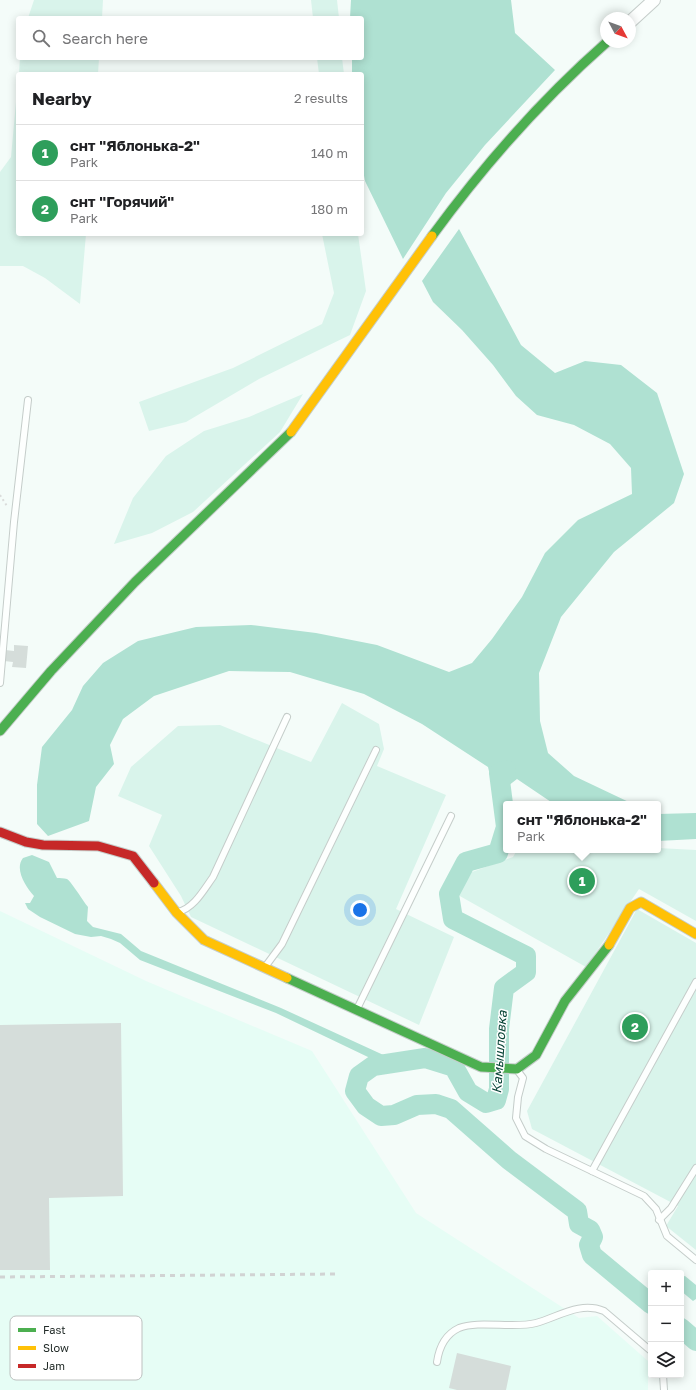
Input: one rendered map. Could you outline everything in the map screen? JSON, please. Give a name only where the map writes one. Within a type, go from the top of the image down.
[{"type":"street","points":[[636,16],[654,0]]},
{"type":"street","points":[[0,731],[51,672],[135,582],[289,434],[446,217],[509,138],[573,72],[600,48]]},
{"type":"street","points":[[0,832],[26,842],[43,845],[98,846],[133,856],[176,912],[204,940],[481,1067],[517,1069],[526,1064],[536,1055],[565,1001],[604,951],[630,908],[641,902],[652,907],[696,934]]},
{"type":"lane","points":[[0,683],[14,522],[28,400]]},
{"type":"lane","points":[[176,912],[184,910],[198,898],[213,877],[287,717]]},
{"type":"lane","points":[[265,968],[282,944],[376,750]]},
{"type":"lane","points":[[357,1009],[451,816]]},
{"type":"lane","points":[[592,1171],[696,982]]},
{"type":"lane","points":[[517,1069],[523,1078],[518,1097],[516,1118],[525,1136],[546,1149],[644,1196],[656,1209],[659,1220],[667,1236],[696,1260]]},
{"type":"lane","points":[[659,1220],[671,1208],[696,1168]]},
{"type":"lane","points":[[437,1362],[438,1350],[445,1339],[460,1328],[535,1323],[559,1314],[588,1308],[596,1308],[604,1311],[648,1348]]},
{"type":"lane","points":[[663,1378],[664,1390]]},
{"type":"shaded area","points":[[34,0],[103,0],[102,16],[29,16]]},
{"type":"shaded area","points":[[311,0],[337,0],[339,16],[313,16]]},
{"type":"shaded area","points":[[351,0],[511,0],[515,33],[555,70],[485,145],[446,193],[403,259],[365,181],[364,72],[352,72],[352,60],[364,60],[364,16],[350,16]]},
{"type":"shaded area","points":[[20,60],[99,60],[98,72],[19,72]]},
{"type":"shaded area","points":[[317,60],[342,60],[344,72],[319,72]]},
{"type":"shaded area","points":[[16,102],[16,236],[86,236],[80,304],[45,278],[23,266],[0,266],[0,172],[11,157]]},
{"type":"shaded area","points":[[459,229],[521,345],[555,373],[585,361],[621,365],[657,393],[684,474],[674,503],[614,552],[561,617],[539,673],[540,721],[548,753],[574,776],[627,801],[550,801],[517,779],[500,792],[494,793],[488,767],[422,724],[364,694],[290,672],[229,671],[154,696],[123,719],[110,745],[114,764],[96,787],[89,821],[48,836],[37,824],[37,785],[42,747],[72,710],[83,686],[103,663],[138,641],[196,627],[251,625],[316,633],[377,645],[449,672],[472,663],[492,639],[522,597],[545,553],[578,520],[632,494],[631,468],[610,444],[574,425],[537,415],[516,396],[493,365],[462,330],[433,302],[422,281]]},
{"type":"shaded area","points":[[322,236],[358,236],[366,291],[350,335],[259,379],[186,422],[149,431],[139,402],[233,368],[322,324],[334,293]]},
{"type":"shaded area","points":[[303,394],[280,432],[193,512],[152,533],[114,544],[133,498],[166,456],[204,431],[249,417]]},
{"type":"shaded area","points":[[342,703],[379,724],[384,749],[377,766],[446,795],[396,909],[454,937],[419,1025],[191,917],[181,896],[149,846],[162,815],[118,796],[131,767],[178,726],[220,725],[311,762]]},
{"type":"shaded area","points":[[696,813],[696,839],[661,841],[661,814]]},
{"type":"shaded area","points":[[661,848],[696,850],[696,921],[639,889],[586,967],[458,895],[472,872],[513,857],[515,853],[661,853]]},
{"type":"shaded area","points":[[32,855],[49,862],[57,878],[67,879],[71,883],[88,907],[87,921],[93,927],[121,934],[141,951],[281,1008],[390,1058],[399,1065],[391,1068],[276,1013],[140,960],[120,943],[111,939],[101,936],[91,937],[75,934],[40,917],[28,909],[25,903],[30,903],[34,896],[22,878],[20,872],[23,858]]},
{"type":"shaded area","points":[[637,909],[696,943],[696,1250],[666,1226],[678,1206],[532,1129],[527,1111]]},
{"type":"shaded area","points":[[0,911],[146,981],[312,1051],[416,1213],[579,1318],[597,1316],[648,1361],[648,1390],[0,1390]]},
{"type":"shaded area","points":[[684,1276],[696,1285],[696,1299],[693,1301],[684,1294]]},
{"type":"building","points":[[14,645],[28,646],[26,668],[12,667],[13,662],[4,661],[5,650],[14,651]]},
{"type":"building","points":[[121,1023],[123,1196],[49,1198],[50,1270],[0,1270],[0,1025]]},
{"type":"building","points":[[457,1353],[511,1366],[506,1390],[457,1390],[449,1388]]},
{"type":"waterway","name":"Камышловка","points":[[503,804],[499,773],[506,770]]},
{"type":"waterway","name":"Камышловка","points":[[503,837],[498,853],[466,862],[449,894],[453,919],[526,956],[526,972],[504,988],[499,1029],[499,1089],[496,1100],[486,1103],[468,1092],[454,1067],[425,1058],[373,1066],[359,1076],[355,1091],[366,1106],[381,1116],[394,1115],[417,1105],[436,1104],[451,1109],[509,1160],[577,1211],[579,1224],[590,1230],[593,1237],[589,1245],[592,1255],[648,1302]]},
{"type":"waterway","name":"Камышловка","points":[[684,1331],[696,1341]]},
{"type":"railway","points":[[0,1277],[336,1274]]},
{"type":"traffic: fast","points":[[432,236],[472,184],[514,134],[559,87],[600,48]]},
{"type":"traffic: fast","points":[[0,731],[51,671],[135,582],[291,432]]},
{"type":"traffic: fast","points":[[287,978],[481,1067],[517,1069],[536,1055],[565,1001],[609,945]]},
{"type":"traffic: slow","points":[[291,432],[432,236]]},
{"type":"traffic: slow","points":[[154,883],[176,912],[204,940],[287,978]]},
{"type":"traffic: slow","points":[[609,945],[630,908],[641,902],[696,934]]},
{"type":"traffic: jam","points":[[0,832],[26,842],[43,845],[98,846],[133,856],[154,883]]},
{"type":"place","name":"снт \"Яблонька-2\"","points":[[582,881]]},
{"type":"place","name":"снт \"Горячий\"","points":[[635,1027]]}]
